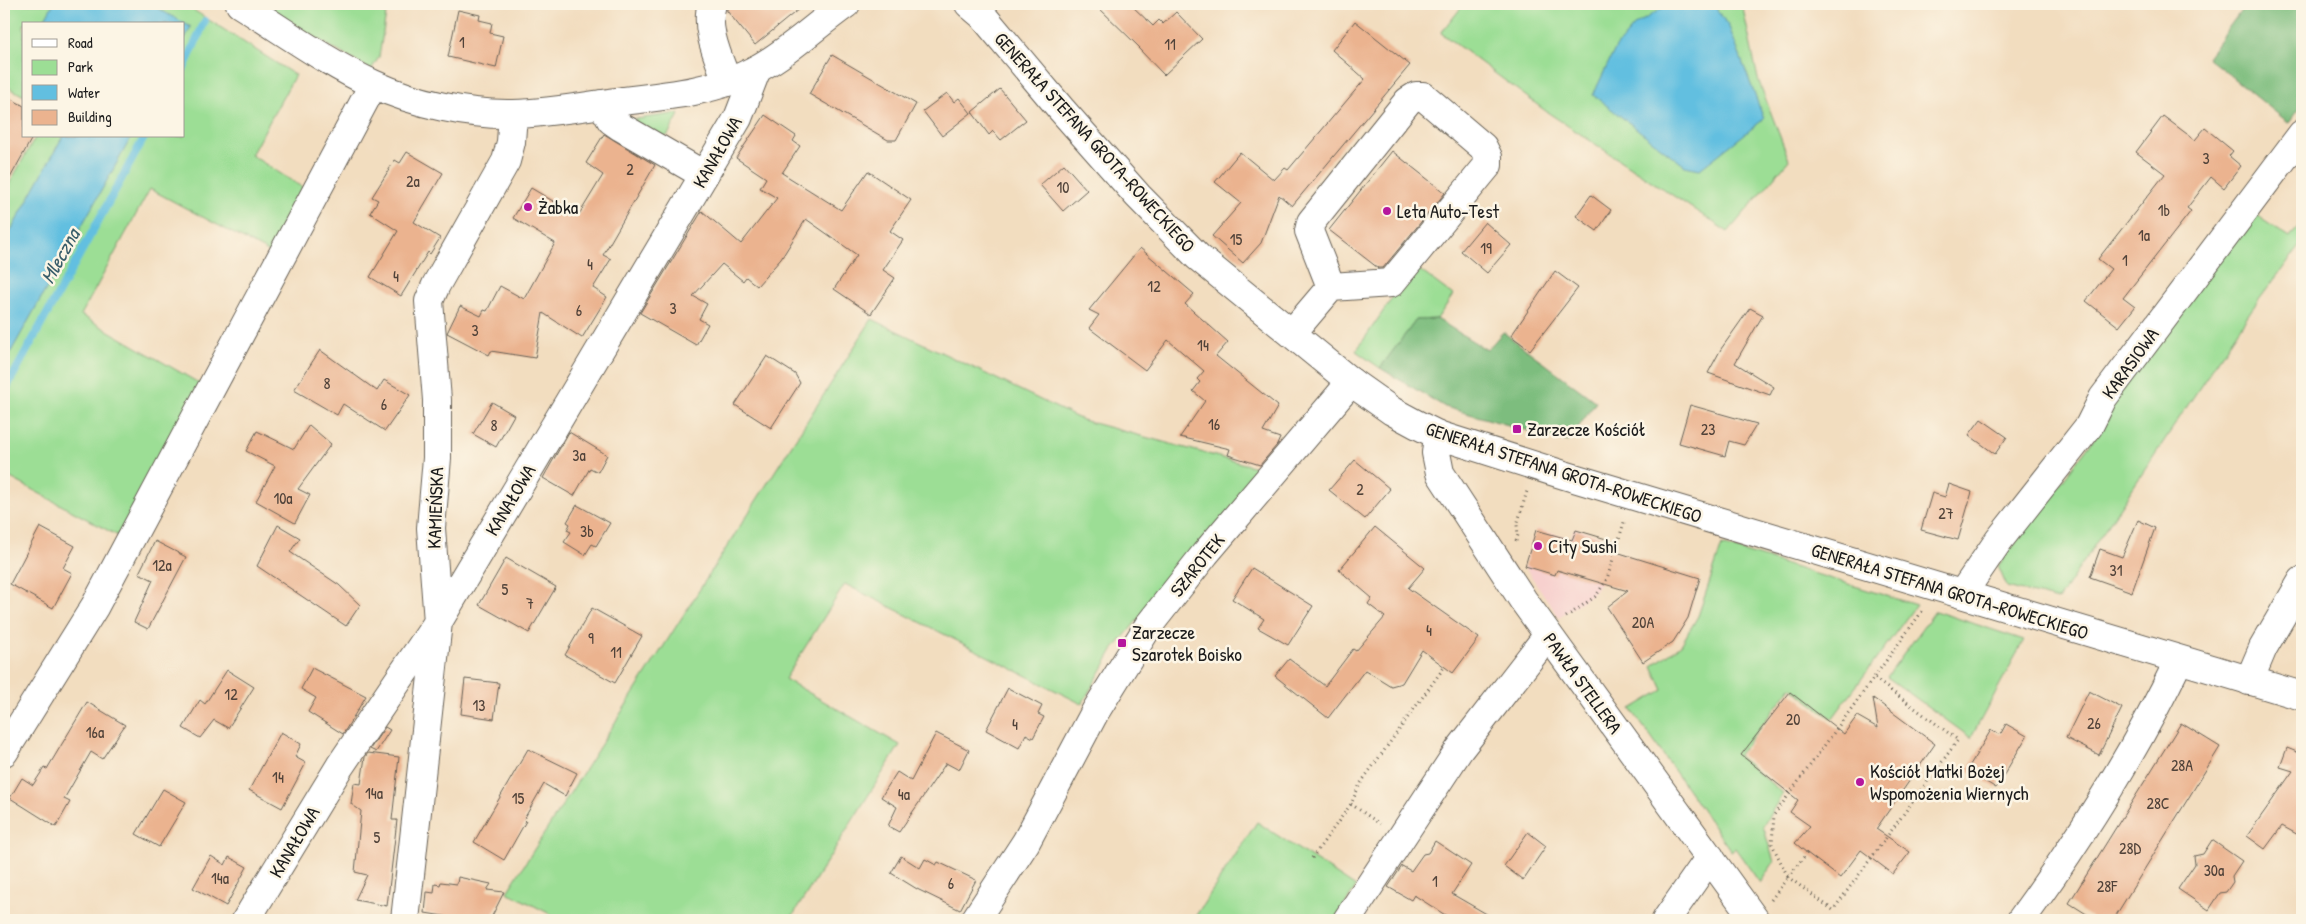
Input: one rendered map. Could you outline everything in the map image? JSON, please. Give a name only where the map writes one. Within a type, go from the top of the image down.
[{"type":"street","points":[[240,4],[307,47],[373,85],[441,107],[481,113],[513,114],[651,98],[727,82],[757,69],[797,42],[846,4]]},
{"type":"street","points":[[712,4],[709,12],[714,43],[727,82]]},
{"type":"street","name":"GENERAŁA STEFANA GROTA-ROWECKIEGO","points":[[969,4],[982,15],[1061,109],[1138,196],[1198,257],[1351,382],[1392,411],[1438,435],[1667,507],[2302,696]]},
{"type":"street","name":"KANAŁOWA","points":[[246,920],[340,766],[438,622],[738,118],[757,69]]},
{"type":"street","points":[[4,752],[95,606],[373,85]]},
{"type":"street","points":[[1292,333],[1331,287],[1391,283],[1488,165],[1488,157],[1483,147],[1423,96],[1416,96],[1408,101],[1311,222],[1309,231],[1331,287]]},
{"type":"street","points":[[602,104],[611,120],[621,127],[704,175]]},
{"type":"street","name":"KAMIEŃSKA","points":[[405,920],[438,622],[431,528],[437,458],[437,400],[429,301],[436,285],[506,161],[511,142],[513,114]]},
{"type":"street","name":"KARASIOWA","points":[[1962,594],[1999,540],[2089,426],[2103,398],[2302,134]]},
{"type":"street","name":"SZAROTEK","points":[[975,920],[1026,842],[1095,712],[1149,625],[1205,554],[1351,382]]},
{"type":"street","name":"PAWŁA STELLERA","points":[[1438,435],[1436,453],[1440,472],[1522,600],[1553,629],[1710,857],[1763,910]]},
{"type":"street","points":[[2249,681],[2263,648],[2302,581]]},
{"type":"street","points":[[1347,920],[1459,750],[1553,629]]},
{"type":"street","points":[[2021,920],[2102,799],[2168,684],[2179,660]]},
{"type":"street","points":[[1666,920],[1710,857]]},
{"type":"path","points":[[1553,629],[1596,596],[1607,579],[1626,515]]},
{"type":"path","points":[[1874,678],[1958,740],[1833,910],[1788,877],[1772,844],[1774,814],[1929,602]]},
{"type":"path","points":[[1312,858],[1352,804],[1360,784],[1445,666]]},
{"type":"path","points":[[1352,804],[1401,839]]},
{"type":"path","points":[[1763,910],[1807,853]]},
{"type":"shaded area","points":[[1574,528],[1614,540],[1601,581],[1592,594],[1559,617],[1524,566],[1536,529],[1571,538]]},
{"type":"green space","points":[[4,4],[184,4],[295,75],[251,155],[305,189],[272,254],[150,189],[81,315],[204,386],[122,538],[7,476],[4,481],[4,193],[35,138],[185,138],[185,22],[22,22],[22,95],[4,85]]},
{"type":"green space","points":[[262,4],[369,4],[386,14],[379,57],[371,70],[293,25]]},
{"type":"green space","points":[[1464,4],[1742,4],[1758,79],[1789,160],[1728,232],[1547,112],[1441,33]]},
{"type":"green space","points":[[2246,4],[2302,4],[2302,106],[2289,123],[2207,57]]},
{"type":"green space","points":[[680,113],[668,135],[663,138],[629,120]]},
{"type":"green space","points":[[2254,214],[2290,238],[2302,221],[2302,243],[2252,309],[2058,600],[2007,587],[1998,566],[2108,420],[2106,406]]},
{"type":"green space","points":[[1414,266],[1453,295],[1437,319],[1416,320],[1380,368],[1356,351]]},
{"type":"green space","points":[[872,319],[1082,420],[1267,470],[1184,563],[1113,650],[1082,704],[845,584],[785,679],[900,745],[790,920],[562,920],[507,892]]},
{"type":"green space","points":[[1437,319],[1487,350],[1503,332],[1596,402],[1568,442],[1445,407],[1380,368],[1416,320]]},
{"type":"green space","points":[[1722,545],[1916,605],[1832,719],[1791,687],[1738,756],[1783,793],[1763,826],[1774,862],[1760,883],[1735,848],[1731,851],[1631,709],[1663,690],[1652,666],[1681,645],[1698,616]]},
{"type":"green space","points":[[1935,611],[2024,640],[1971,738],[1887,677]]},
{"type":"green space","points":[[1257,822],[1356,887],[1335,920],[1193,920]]},
{"type":"water","points":[[53,4],[150,4],[182,22],[50,22],[45,19]]},
{"type":"water","points":[[1669,4],[1713,4],[1729,27],[1764,119],[1700,169],[1685,166],[1593,95],[1616,47],[1635,25]]},
{"type":"water","points":[[185,24],[191,27],[185,38]]},
{"type":"water","points":[[62,138],[131,138],[8,357],[4,355],[4,243]]},
{"type":"building","points":[[727,4],[805,4],[755,45],[727,11]]},
{"type":"building","points":[[1095,4],[1130,4],[1153,26],[1159,20],[1163,24],[1176,12],[1202,39],[1164,75],[1139,47]]},
{"type":"building","points":[[458,10],[480,15],[479,20],[492,23],[490,33],[503,36],[496,68],[448,57]]},
{"type":"building","points":[[1355,21],[1410,65],[1292,206],[1279,195],[1261,243],[1243,263],[1212,236],[1241,203],[1215,182],[1240,152],[1274,180],[1285,168],[1288,170],[1365,79],[1332,50]]},
{"type":"building","points":[[832,55],[916,104],[896,140],[888,140],[809,94]]},
{"type":"building","points":[[1000,89],[1026,120],[1001,140],[993,131],[989,135],[972,112]]},
{"type":"building","points":[[947,93],[954,102],[959,98],[971,113],[942,136],[923,111]]},
{"type":"building","points":[[4,95],[22,105],[22,138],[32,138],[4,189]]},
{"type":"building","points":[[765,115],[796,136],[793,141],[800,146],[782,173],[841,210],[868,171],[911,200],[890,231],[903,240],[883,270],[895,278],[871,314],[834,289],[857,255],[806,219],[781,259],[757,286],[746,277],[743,281],[722,264],[693,296],[707,304],[699,319],[708,324],[696,345],[640,313],[702,211],[741,244],[777,198],[760,188],[766,178],[736,158]]},
{"type":"building","points":[[2163,116],[2195,140],[2205,128],[2233,151],[2229,156],[2241,166],[2224,188],[2211,177],[2187,208],[2191,211],[2123,298],[2135,307],[2119,327],[2086,301],[2111,269],[2098,259],[2165,174],[2136,152]]},
{"type":"building","points":[[604,134],[655,165],[603,255],[611,259],[593,288],[607,297],[582,338],[543,313],[535,358],[491,351],[489,355],[447,333],[460,306],[481,316],[484,310],[487,311],[500,286],[524,299],[555,243],[513,218],[531,188],[578,216],[603,175],[586,163]]},
{"type":"building","name":"Leta Auto-Test","points":[[1392,151],[1445,193],[1383,268],[1378,268],[1329,230]]},
{"type":"building","points":[[407,152],[443,173],[414,222],[440,238],[430,254],[428,252],[401,296],[370,277],[398,231],[370,213],[378,200],[372,197],[395,160],[400,163]]},
{"type":"building","points":[[1064,164],[1087,190],[1063,211],[1040,185]]},
{"type":"building","points":[[1591,195],[1611,210],[1597,231],[1576,216]]},
{"type":"building","points":[[1485,222],[1511,245],[1487,273],[1461,251]]},
{"type":"building","points":[[1140,248],[1194,294],[1185,304],[1228,342],[1216,356],[1278,406],[1263,432],[1280,438],[1277,445],[1260,465],[1228,455],[1230,449],[1180,437],[1205,401],[1193,391],[1200,382],[1197,379],[1204,371],[1168,340],[1145,370],[1089,328],[1099,315],[1089,310]]},
{"type":"building","points":[[1555,271],[1578,288],[1530,350],[1511,336]]},
{"type":"building","points":[[1750,308],[1763,315],[1735,363],[1774,387],[1770,395],[1708,373],[1721,349]]},
{"type":"building","points":[[320,350],[377,391],[384,380],[410,395],[385,431],[343,404],[337,415],[294,390]]},
{"type":"building","points":[[767,356],[795,374],[800,383],[771,428],[735,405]]},
{"type":"building","points":[[492,402],[514,415],[496,447],[473,434]]},
{"type":"building","points":[[1690,405],[1757,424],[1744,445],[1729,441],[1725,456],[1679,443]]},
{"type":"building","points":[[1981,419],[2007,437],[1995,454],[1969,435]]},
{"type":"building","points":[[309,425],[331,444],[298,489],[310,495],[295,523],[256,501],[275,466],[246,451],[257,431],[294,449]]},
{"type":"building","points":[[569,432],[607,455],[598,472],[590,468],[574,496],[543,478]]},
{"type":"building","points":[[1355,460],[1390,489],[1365,519],[1329,490]]},
{"type":"building","points":[[1949,484],[1972,492],[1958,540],[1921,530],[1932,493],[1945,497]]},
{"type":"building","points":[[577,505],[610,523],[596,546],[592,544],[585,555],[564,542],[571,532],[567,530],[570,524],[567,522]]},
{"type":"building","points":[[2138,520],[2155,528],[2132,592],[2090,577],[2100,549],[2122,557]]},
{"type":"building","points":[[278,525],[300,538],[290,552],[339,585],[360,605],[346,626],[257,566]]},
{"type":"building","points":[[40,527],[75,546],[63,568],[72,573],[53,608],[10,584]]},
{"type":"building","points":[[1375,527],[1425,568],[1408,588],[1479,638],[1453,673],[1422,650],[1402,683],[1391,686],[1365,670],[1328,718],[1275,676],[1289,659],[1325,686],[1353,649],[1356,651],[1385,617],[1368,604],[1372,598],[1339,570]]},
{"type":"building","points":[[1536,530],[1572,540],[1576,530],[1613,541],[1610,550],[1700,578],[1688,618],[1673,642],[1643,662],[1607,607],[1628,591],[1557,570],[1555,575],[1525,566]]},
{"type":"building","points":[[155,541],[186,557],[148,629],[134,622],[153,580],[139,573]]},
{"type":"building","points":[[506,558],[556,587],[529,633],[479,605]]},
{"type":"building","points":[[1252,568],[1313,606],[1288,645],[1258,628],[1264,619],[1232,599]]},
{"type":"building","points":[[592,608],[642,636],[615,683],[565,655]]},
{"type":"building","points":[[312,668],[366,696],[343,734],[308,712],[316,698],[301,689]]},
{"type":"building","points":[[227,670],[254,687],[228,728],[214,720],[200,738],[183,728],[200,700],[205,704]]},
{"type":"building","points":[[465,679],[499,683],[494,719],[461,714]]},
{"type":"building","points":[[1008,688],[1042,706],[1038,714],[1044,717],[1033,738],[1026,734],[1019,748],[986,730]]},
{"type":"building","points":[[2089,691],[2122,708],[2099,755],[2066,738]]},
{"type":"building","points":[[1790,692],[1844,734],[1857,716],[1878,728],[1873,698],[1935,744],[1876,829],[1910,852],[1893,874],[1861,850],[1840,878],[1807,853],[1795,843],[1810,826],[1790,812],[1798,800],[1741,755]]},
{"type":"building","points":[[87,702],[125,725],[102,759],[91,752],[64,799],[70,802],[56,827],[10,798],[22,778],[33,785],[44,768],[47,769]]},
{"type":"building","points":[[2181,723],[2220,747],[2113,920],[2096,920],[2069,903]]},
{"type":"building","points":[[2006,724],[2027,736],[1996,788],[1967,770],[1991,730],[2000,735]]},
{"type":"building","points":[[385,727],[390,730],[376,752],[370,749]]},
{"type":"building","points":[[281,732],[301,744],[295,757],[306,763],[282,808],[249,790]]},
{"type":"building","points":[[936,733],[969,750],[959,770],[946,763],[899,832],[888,826],[897,807],[881,797],[897,772],[911,781]]},
{"type":"building","points":[[2287,748],[2302,754],[2302,837],[2282,826],[2265,849],[2247,836],[2293,771],[2280,767]]},
{"type":"building","points":[[528,749],[577,773],[565,796],[544,784],[504,860],[474,842]]},
{"type":"building","points":[[368,753],[399,757],[392,820],[397,820],[387,906],[355,900],[367,875],[355,872],[361,811],[351,804],[354,783],[361,784],[365,757]]},
{"type":"building","points":[[163,789],[186,802],[159,847],[136,834]]},
{"type":"building","points":[[1528,832],[1546,846],[1523,880],[1504,866]]},
{"type":"building","points":[[2212,840],[2242,861],[2232,876],[2233,882],[2226,892],[2220,893],[2209,910],[2178,889],[2195,864],[2194,856],[2203,854]]},
{"type":"building","points":[[1435,841],[1471,865],[1452,894],[1497,920],[1453,920],[1414,895],[1411,900],[1388,887],[1402,866],[1411,871],[1423,854],[1428,853]]},
{"type":"building","points":[[211,856],[225,865],[229,857],[247,867],[226,906],[193,888]]},
{"type":"building","points":[[901,856],[920,868],[925,859],[936,865],[938,862],[976,880],[960,910],[917,889],[891,873]]},
{"type":"building","points":[[458,877],[491,884],[487,890],[504,892],[490,920],[468,920],[425,913],[427,892],[434,893],[435,884],[440,885],[441,882],[457,884]]},
{"type":"waterway","name":"Mleczna","points":[[185,66],[205,21]]},
{"type":"waterway","name":"Mleczna","points":[[4,392],[144,138]]},
{"type":"place","name":"Żabka","points":[[528,207]]},
{"type":"place","name":"Leta Auto-Test","points":[[1387,211]]},
{"type":"place","name":"Zarzecze Kościół","points":[[1517,429]]},
{"type":"place","name":"City Sushi","points":[[1538,546]]},
{"type":"place","name":"Zarzecze Szarotek Boisko","points":[[1122,643]]},
{"type":"place","name":"Kościół Matki Bożej Wspomożenia Wiernych","points":[[1860,782]]}]
